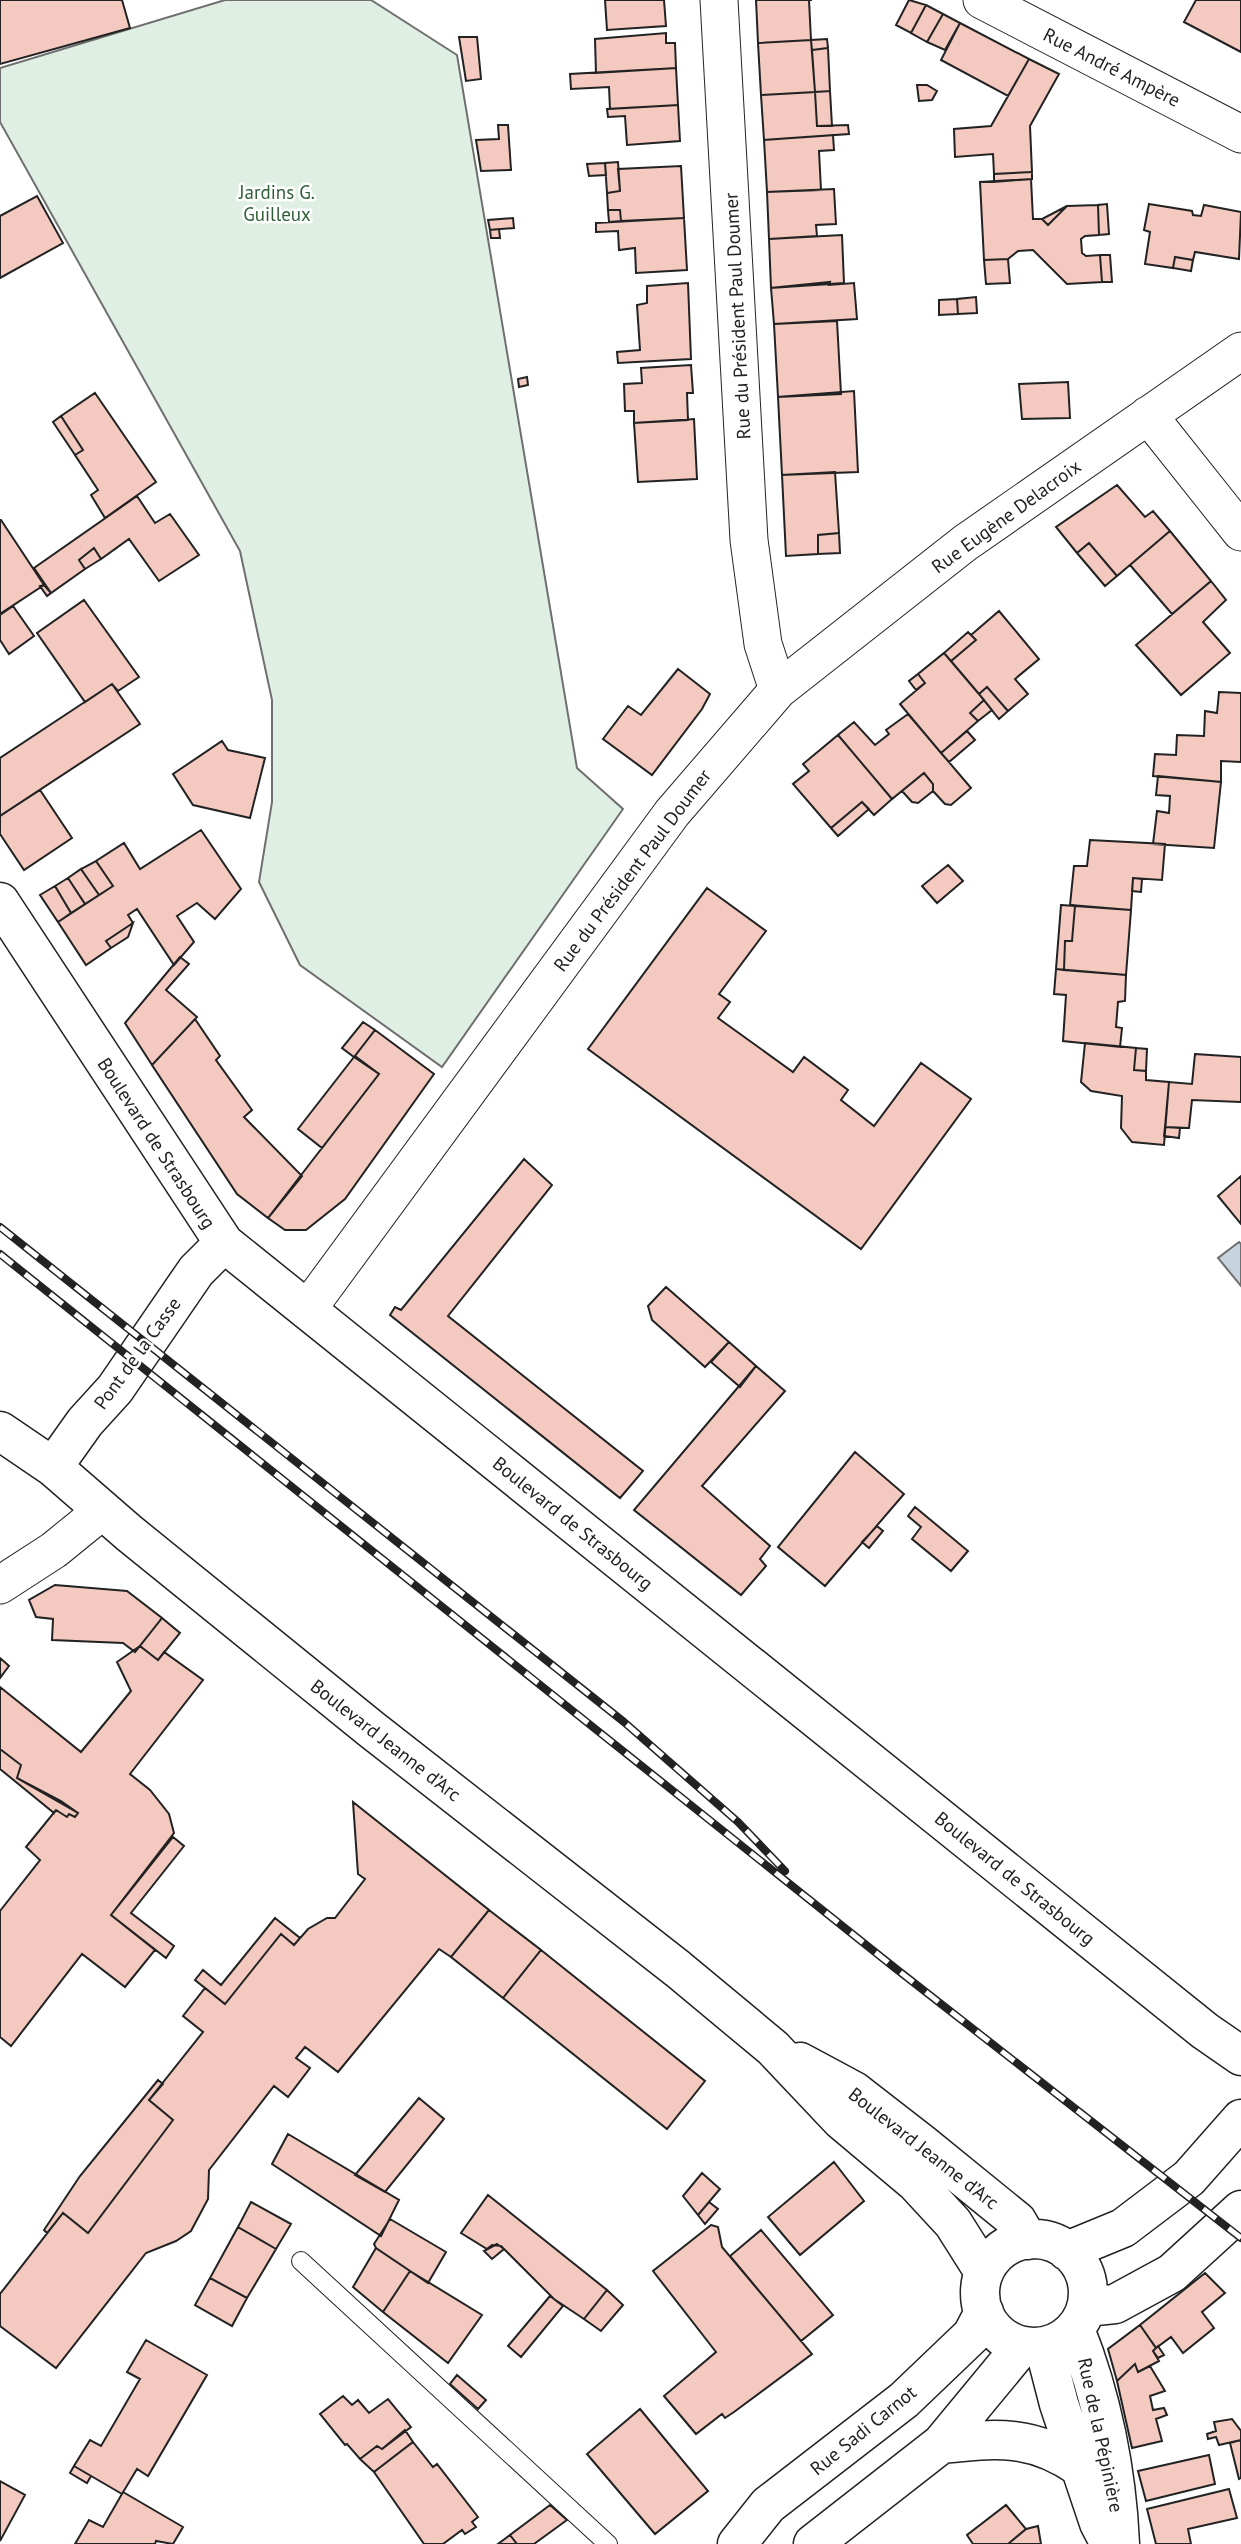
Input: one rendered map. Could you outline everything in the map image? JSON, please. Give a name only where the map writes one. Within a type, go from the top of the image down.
[{"type":"main road","name":"Boulevard de Strasbourg","points":[[0,902],[224,1243],[1205,2031],[1241,2056]]},
{"type":"main road","name":"Pont de la Casse","points":[[53,1467],[85,1422],[115,1388],[196,1271],[224,1243]]},
{"type":"main road","name":"Boulevard Jeanne d’Arc","points":[[0,1431],[53,1467],[102,1511],[371,1729],[678,1969],[773,2048],[841,2120],[916,2183],[953,2223],[984,2272]]},
{"type":"main road","name":"Boulevard Jeanne d’Arc","points":[[773,2048],[853,2091],[1017,2221],[1028,2240]]},
{"type":"main road","points":[[1067,2251],[1123,2228],[1178,2187],[1206,2161],[1241,2117],[1241,2086]]},
{"type":"main road","points":[[813,2544],[942,2444],[1057,2332],[1085,2276],[1078,2262],[1067,2251],[1042,2240],[1028,2240],[1002,2250],[984,2272],[980,2299],[992,2327],[1005,2339],[1057,2332],[1172,2273],[1241,2210]]},
{"type":"main road","name":"Rue Sadi Carnot","points":[[737,2544],[768,2505],[904,2400],[972,2335],[984,2312]]},
{"type":"main road","name":"Rue de la Pépinière","points":[[1057,2332],[1059,2404],[1099,2524],[1110,2544]]},
{"type":"main road","name":"Rue de la Pépinière","points":[[1057,2332],[1096,2392],[1119,2501],[1120,2544]]},
{"type":"main road","points":[[942,2444],[997,2438],[1021,2440],[1061,2454],[1081,2468]]},
{"type":"street","name":"Rue du Président Paul Doumer","points":[[307,1310],[672,813],[778,690],[763,645],[749,540],[719,0]]},
{"type":"street","name":"Rue André Ampère","points":[[982,0],[1241,134]]},
{"type":"street","name":"Rue Eugène Delacroix","points":[[778,690],[965,543],[1241,351]]},
{"type":"street","points":[[1148,415],[1241,532]]},
{"type":"street","points":[[0,1585],[54,1550],[102,1511]]},
{"type":"lane","points":[[301,2261],[608,2544]]},
{"type":"green space","name":"Jardins G. Guilleux","points":[[225,0],[371,0],[457,55],[577,768],[623,809],[442,1067],[300,965],[259,882],[272,802],[272,700],[240,551],[0,122],[0,68]]},
{"type":"shaded area","points":[[1239,1242],[1241,1244],[1241,1286],[1218,1258]]},
{"type":"building","points":[[0,0],[122,0],[130,28],[0,64]]},
{"type":"building","points":[[605,0],[664,0],[666,26],[607,30]]},
{"type":"building","points":[[756,0],[809,0],[811,40],[758,43]]},
{"type":"building","points":[[909,0],[926,5],[911,33],[896,25]]},
{"type":"building","points":[[1196,0],[1241,0],[1241,52],[1184,22]]},
{"type":"building","points":[[926,5],[943,14],[927,42],[911,33]]},
{"type":"building","points":[[943,14],[960,23],[945,50],[927,42]]},
{"type":"building","points":[[960,23],[1029,59],[1008,96],[941,60]]},
{"type":"building","points":[[666,33],[666,43],[675,43],[676,68],[596,73],[595,39]]},
{"type":"building","points":[[459,37],[477,37],[481,79],[466,81]]},
{"type":"building","points":[[827,39],[828,48],[812,50],[811,40]]},
{"type":"building","points":[[811,40],[815,92],[761,95],[758,43]]},
{"type":"building","points":[[828,48],[830,91],[815,92],[812,50]]},
{"type":"building","points":[[1029,59],[1059,74],[1030,126],[1032,172],[994,174],[993,154],[955,157],[954,129],[991,126]]},
{"type":"building","points":[[676,68],[678,105],[610,109],[609,87],[571,89],[570,74]]},
{"type":"building","points":[[917,85],[927,85],[937,91],[932,100],[919,101]]},
{"type":"building","points":[[830,91],[832,126],[817,126],[815,92]]},
{"type":"building","points":[[815,92],[817,126],[848,125],[849,134],[764,140],[761,95]]},
{"type":"building","points":[[678,105],[680,141],[627,145],[625,116],[608,117],[607,109]]},
{"type":"building","points":[[498,125],[508,125],[511,170],[481,171],[476,140],[499,139]]},
{"type":"building","points":[[833,135],[834,150],[819,151],[821,190],[767,192],[764,140]]},
{"type":"building","points":[[618,162],[620,191],[607,193],[605,163]]},
{"type":"building","points":[[605,163],[606,175],[589,176],[587,164]]},
{"type":"building","points":[[681,166],[684,218],[621,221],[620,210],[608,210],[607,193],[620,191],[618,169]]},
{"type":"building","points":[[1032,172],[1032,179],[994,182],[994,174]]},
{"type":"building","points":[[1031,179],[1033,219],[1042,219],[1048,225],[1067,206],[1098,205],[1099,235],[1081,239],[1082,253],[1086,256],[1100,255],[1102,282],[1067,284],[1033,250],[1018,251],[1008,259],[984,260],[980,182]]},
{"type":"building","points":[[834,189],[836,224],[816,225],[817,236],[769,239],[767,192]]},
{"type":"building","points":[[37,196],[63,243],[0,278],[0,216]]},
{"type":"building","points":[[1107,204],[1109,234],[1099,235],[1098,205]]},
{"type":"building","points":[[1149,204],[1192,211],[1193,215],[1201,216],[1204,205],[1241,212],[1239,259],[1195,252],[1193,260],[1175,257],[1173,268],[1145,264],[1150,232],[1144,230]]},
{"type":"building","points":[[1067,206],[1048,225],[1042,219]]},
{"type":"building","points":[[608,210],[620,210],[621,221],[609,222]]},
{"type":"building","points":[[513,218],[514,228],[490,230],[488,220]]},
{"type":"building","points":[[684,218],[687,270],[636,273],[635,248],[619,250],[618,231],[596,232],[596,223]]},
{"type":"building","points":[[499,229],[500,238],[491,238],[490,230]]},
{"type":"building","points":[[842,235],[844,283],[771,288],[769,239]]},
{"type":"building","points":[[1100,255],[1110,255],[1112,282],[1102,282]]},
{"type":"building","points":[[1175,257],[1193,260],[1191,271],[1173,268]]},
{"type":"building","points":[[1008,259],[1010,283],[986,284],[984,260]]},
{"type":"building","points":[[830,282],[829,285],[854,283],[857,319],[774,324],[771,288]]},
{"type":"building","points":[[688,283],[691,359],[618,363],[617,352],[640,350],[637,305],[647,303],[647,286]]},
{"type":"building","points":[[976,297],[977,313],[958,314],[957,299]]},
{"type":"building","points":[[957,299],[958,314],[939,315],[939,300]]},
{"type":"building","points":[[837,321],[841,394],[778,397],[774,324]]},
{"type":"building","points":[[691,365],[693,393],[687,393],[688,420],[634,423],[634,411],[625,411],[624,384],[642,383],[641,368]]},
{"type":"building","points":[[527,377],[528,385],[519,387],[518,379]]},
{"type":"building","points":[[1068,382],[1070,418],[1022,419],[1019,384]]},
{"type":"building","points":[[854,391],[858,472],[782,475],[778,397]]},
{"type":"building","points":[[95,393],[156,482],[105,518],[91,495],[98,490],[75,455],[83,450],[61,416]]},
{"type":"building","points":[[61,416],[83,450],[75,455],[53,422]]},
{"type":"building","points":[[694,419],[697,479],[638,482],[634,423]]},
{"type":"building","points":[[835,472],[839,533],[818,535],[818,554],[786,556],[782,475]]},
{"type":"building","points":[[1117,485],[1145,517],[1153,511],[1170,531],[1117,576],[1089,543],[1077,553],[1056,527]]},
{"type":"building","points":[[137,496],[155,523],[170,514],[199,555],[159,581],[129,539],[101,559],[94,548],[79,560],[85,569],[51,593],[34,568]]},
{"type":"building","points":[[0,520],[44,585],[0,614]]},
{"type":"building","points":[[1170,531],[1211,581],[1172,614],[1130,565]]},
{"type":"building","points":[[839,533],[840,553],[818,554],[818,535]]},
{"type":"building","points":[[1089,543],[1117,576],[1105,586],[1077,553]]},
{"type":"building","points":[[94,548],[101,559],[85,569],[79,560]]},
{"type":"building","points":[[1211,581],[1226,600],[1203,622],[1230,653],[1181,695],[1136,645]]},
{"type":"building","points":[[44,585],[51,593],[47,596],[40,586]]},
{"type":"building","points":[[84,600],[139,677],[118,691],[112,684],[85,702],[37,633]]},
{"type":"building","points":[[13,606],[34,636],[9,654],[0,640],[0,615]]},
{"type":"building","points":[[999,611],[1039,659],[1015,679],[1028,694],[1008,711],[987,687],[979,694],[951,661],[976,640],[971,635]]},
{"type":"building","points":[[968,632],[976,640],[951,661],[944,653]]},
{"type":"building","points":[[944,653],[984,700],[970,713],[978,721],[941,753],[900,704],[925,683],[918,674]]},
{"type":"building","points":[[678,669],[710,694],[702,709],[652,775],[603,739],[628,706],[641,715]]},
{"type":"building","points":[[918,674],[925,683],[916,690],[909,681]]},
{"type":"building","points":[[112,684],[140,724],[0,816],[0,758]]},
{"type":"building","points":[[987,687],[1008,711],[999,719],[979,694]]},
{"type":"building","points":[[1219,692],[1241,693],[1241,762],[1221,761],[1221,782],[1153,776],[1155,754],[1176,755],[1177,735],[1204,736],[1205,711],[1217,713]]},
{"type":"building","points":[[984,700],[992,710],[978,721],[970,713]]},
{"type":"building","points":[[908,714],[971,788],[951,805],[945,804],[933,791],[933,784],[924,773],[892,799],[838,735],[854,722],[875,745],[889,734],[886,730]]},
{"type":"building","points":[[967,731],[975,740],[949,762],[941,753]]},
{"type":"building","points":[[838,735],[892,799],[874,815],[862,802],[831,828],[793,784],[809,771],[803,764]]},
{"type":"building","points":[[222,741],[228,750],[265,758],[250,818],[193,805],[173,774]]},
{"type":"building","points":[[924,773],[933,784],[933,791],[918,803],[912,802],[902,791]]},
{"type":"building","points":[[1158,776],[1221,782],[1214,848],[1153,844],[1157,811],[1169,813],[1170,796],[1156,795]]},
{"type":"building","points":[[40,790],[72,838],[24,870],[0,834],[0,816]]},
{"type":"building","points":[[862,802],[869,809],[838,836],[831,828]]},
{"type":"building","points":[[201,830],[241,889],[215,919],[197,903],[177,916],[194,942],[174,965],[137,909],[128,915],[133,923],[106,941],[111,948],[86,965],[58,922],[113,886],[96,861],[124,843],[140,869]]},
{"type":"building","points":[[1090,840],[1165,844],[1162,880],[1133,878],[1131,910],[1070,905],[1074,866],[1087,866]]},
{"type":"building","points":[[96,861],[113,886],[99,895],[81,869]]},
{"type":"building","points":[[948,865],[963,881],[937,903],[922,886]]},
{"type":"building","points":[[81,869],[99,895],[85,904],[68,878]]},
{"type":"building","points":[[68,878],[85,904],[71,913],[55,886]]},
{"type":"building","points":[[1133,878],[1142,879],[1141,892],[1132,891]]},
{"type":"building","points":[[55,886],[71,913],[58,922],[40,895]]},
{"type":"building","points":[[707,888],[766,931],[719,994],[730,1002],[718,1018],[793,1072],[804,1057],[848,1090],[841,1100],[874,1126],[921,1063],[971,1099],[861,1249],[588,1049]]},
{"type":"building","points":[[1061,905],[1075,906],[1072,941],[1065,941],[1064,970],[1056,969]]},
{"type":"building","points":[[1075,906],[1131,910],[1126,975],[1064,970],[1065,941],[1072,941]]},
{"type":"building","points":[[133,923],[128,937],[111,948],[106,941]]},
{"type":"building","points":[[180,957],[189,964],[166,990],[197,1017],[152,1065],[125,1023]]},
{"type":"building","points":[[1056,969],[1126,975],[1125,1001],[1118,1002],[1116,1027],[1122,1028],[1120,1047],[1063,1041],[1066,995],[1054,994]]},
{"type":"building","points":[[195,1019],[220,1056],[216,1060],[252,1110],[244,1117],[302,1176],[268,1218],[237,1194],[152,1065]]},
{"type":"building","points":[[363,1022],[375,1030],[354,1057],[342,1048]]},
{"type":"building","points":[[375,1030],[434,1074],[345,1199],[306,1230],[285,1230],[268,1218],[379,1074],[355,1056]]},
{"type":"building","points":[[1085,1043],[1136,1048],[1134,1070],[1146,1071],[1146,1080],[1169,1082],[1164,1145],[1132,1142],[1121,1128],[1122,1096],[1091,1091],[1081,1082]]},
{"type":"building","points":[[1136,1048],[1147,1049],[1146,1071],[1134,1070]]},
{"type":"building","points":[[1195,1054],[1241,1057],[1241,1102],[1192,1100],[1189,1128],[1165,1127],[1169,1082],[1192,1084]]},
{"type":"building","points":[[354,1057],[379,1074],[322,1148],[298,1129]]},
{"type":"building","points":[[1165,1127],[1180,1128],[1179,1138],[1164,1136]]},
{"type":"building","points":[[524,1159],[552,1185],[448,1316],[643,1471],[620,1498],[390,1315],[395,1307],[401,1310]]},
{"type":"building","points":[[1241,1176],[1241,1224],[1218,1196]]},
{"type":"building","points":[[666,1287],[729,1342],[705,1367],[652,1320],[648,1306]]},
{"type":"building","points":[[729,1342],[756,1366],[740,1387],[711,1362]]},
{"type":"building","points":[[756,1366],[785,1391],[702,1486],[770,1546],[760,1559],[766,1566],[741,1595],[634,1510]]},
{"type":"building","points":[[855,1452],[904,1494],[825,1586],[778,1547]]},
{"type":"building","points":[[915,1507],[968,1551],[951,1571],[912,1539],[921,1527],[908,1516]]},
{"type":"building","points":[[877,1526],[883,1531],[869,1548],[862,1542]]},
{"type":"building","points":[[55,1585],[127,1591],[162,1618],[135,1652],[123,1643],[52,1640],[53,1619],[36,1617],[29,1600]]},
{"type":"building","points":[[162,1618],[180,1633],[158,1660],[140,1646]]},
{"type":"building","points":[[140,1646],[158,1660],[164,1652],[203,1680],[130,1774],[150,1790],[169,1814],[174,1833],[111,1915],[155,1950],[125,1987],[82,1954],[11,2046],[0,2037],[0,1911],[40,1860],[26,1847],[56,1810],[67,1817],[69,1814],[75,1817],[78,1813],[17,1778],[21,1765],[0,1749],[0,1687],[81,1752],[131,1691],[117,1662]]},
{"type":"building","points":[[0,1658],[9,1666],[0,1678]]},
{"type":"building","points":[[0,1749],[21,1765],[17,1778],[61,1801],[78,1813],[75,1817],[69,1814],[67,1817],[56,1810],[54,1813],[0,1769]]},
{"type":"building","points":[[353,1802],[489,1910],[451,1957],[439,1949],[338,2072],[305,2047],[296,2058],[310,2068],[288,2097],[274,2086],[209,2170],[208,2199],[191,2231],[176,2241],[146,2253],[56,2368],[0,2326],[0,2294],[63,2213],[88,2233],[173,2120],[149,2100],[203,2032],[183,2016],[205,1988],[225,2004],[281,1934],[294,1945],[308,1929],[327,1918],[335,1918],[365,1879],[358,1874]]},
{"type":"building","points":[[173,1837],[184,1846],[131,1913],[174,1946],[166,1958],[111,1915]]},
{"type":"building","points":[[489,1910],[541,1950],[503,1998],[451,1957]]},
{"type":"building","points":[[275,1918],[300,1938],[294,1945],[281,1934],[225,2004],[195,1980],[203,1970],[221,1985]]},
{"type":"building","points":[[541,1950],[705,2081],[667,2129],[503,1998]]},
{"type":"building","points":[[158,2080],[163,2084],[149,2100],[173,2120],[88,2233],[63,2213],[47,2233],[44,2230],[80,2176]]},
{"type":"building","points":[[419,2098],[444,2119],[385,2192],[355,2175]]},
{"type":"building","points":[[288,2134],[399,2200],[381,2236],[272,2164]]},
{"type":"building","points":[[834,2162],[864,2201],[800,2255],[768,2217]]},
{"type":"building","points":[[702,2173],[720,2189],[698,2215],[683,2196]]},
{"type":"building","points":[[488,2195],[607,2290],[584,2319],[554,2299],[501,2246],[492,2245],[487,2249],[461,2233]]},
{"type":"building","points":[[251,2202],[291,2224],[276,2249],[238,2227]]},
{"type":"building","points":[[709,2202],[718,2209],[705,2224],[698,2215]]},
{"type":"building","points":[[390,2219],[446,2252],[428,2283],[376,2248],[374,2244]]},
{"type":"building","points":[[711,2225],[718,2227],[722,2247],[812,2354],[734,2412],[725,2418],[722,2414],[696,2434],[664,2396],[716,2352],[653,2271]]},
{"type":"building","points":[[238,2227],[276,2249],[247,2298],[210,2278]]},
{"type":"building","points":[[761,2230],[833,2315],[801,2341],[730,2256]]},
{"type":"building","points":[[497,2244],[504,2249],[492,2259],[484,2251]]},
{"type":"building","points":[[376,2248],[410,2271],[383,2312],[353,2287]]},
{"type":"building","points":[[410,2271],[482,2315],[448,2363],[383,2312]]},
{"type":"building","points":[[1205,2273],[1225,2293],[1202,2312],[1214,2328],[1183,2353],[1171,2337],[1156,2348],[1140,2325]]},
{"type":"building","points":[[210,2278],[247,2298],[232,2326],[195,2305]]},
{"type":"building","points":[[607,2290],[623,2305],[601,2331],[584,2319]]},
{"type":"building","points":[[550,2296],[563,2306],[521,2357],[508,2346]]},
{"type":"building","points":[[1140,2325],[1156,2348],[1153,2351],[1159,2361],[1138,2372],[1135,2364],[1117,2381],[1108,2349]]},
{"type":"building","points":[[146,2340],[207,2375],[148,2476],[137,2469],[122,2494],[74,2466],[90,2440],[101,2446],[140,2379],[127,2372]]},
{"type":"building","points":[[1158,2346],[1164,2355],[1158,2358],[1153,2351]]},
{"type":"building","points":[[1135,2364],[1138,2372],[1150,2366],[1165,2391],[1150,2396],[1153,2410],[1164,2408],[1167,2415],[1156,2419],[1162,2441],[1132,2448],[1117,2381]]},
{"type":"building","points":[[457,2375],[486,2400],[478,2409],[450,2384]]},
{"type":"building","points":[[343,2396],[352,2405],[358,2400],[369,2413],[388,2399],[411,2427],[382,2449],[377,2446],[360,2459],[320,2414]]},
{"type":"building","points":[[640,2409],[708,2491],[655,2534],[587,2454]]},
{"type":"building","points":[[1232,2419],[1241,2431],[1241,2440],[1219,2445],[1216,2437],[1208,2439],[1207,2434],[1216,2431],[1214,2422]]},
{"type":"building","points":[[405,2430],[413,2442],[374,2472],[360,2459],[377,2446],[382,2449]]},
{"type":"building","points":[[1241,2440],[1241,2478],[1239,2479],[1230,2443]]},
{"type":"building","points":[[413,2442],[433,2467],[437,2464],[478,2517],[472,2522],[476,2527],[465,2534],[462,2530],[443,2544],[424,2544],[374,2472]]},
{"type":"building","points":[[1209,2455],[1215,2484],[1146,2501],[1138,2471]]},
{"type":"building","points":[[74,2466],[91,2476],[87,2483],[70,2473]]},
{"type":"building","points":[[0,2481],[25,2495],[0,2541]]},
{"type":"building","points":[[1229,2489],[1237,2518],[1188,2529],[1191,2544],[1156,2544],[1147,2509]]},
{"type":"building","points":[[123,2492],[183,2527],[173,2544],[156,2541],[155,2544],[75,2544],[89,2520],[103,2527]]},
{"type":"building","points":[[550,2505],[567,2520],[534,2544],[517,2544],[510,2535]]},
{"type":"building","points":[[1006,2505],[1026,2529],[1008,2544],[973,2544],[967,2535]]},
{"type":"building","points":[[1038,2526],[1041,2544],[1008,2544],[1026,2529]]},
{"type":"building","points":[[510,2535],[517,2544],[498,2544]]},
{"type":"railway","points":[[0,1227],[624,1722],[738,1822],[785,1871]]},
{"type":"railway","points":[[0,1254],[895,1968],[1241,2238]]}]
